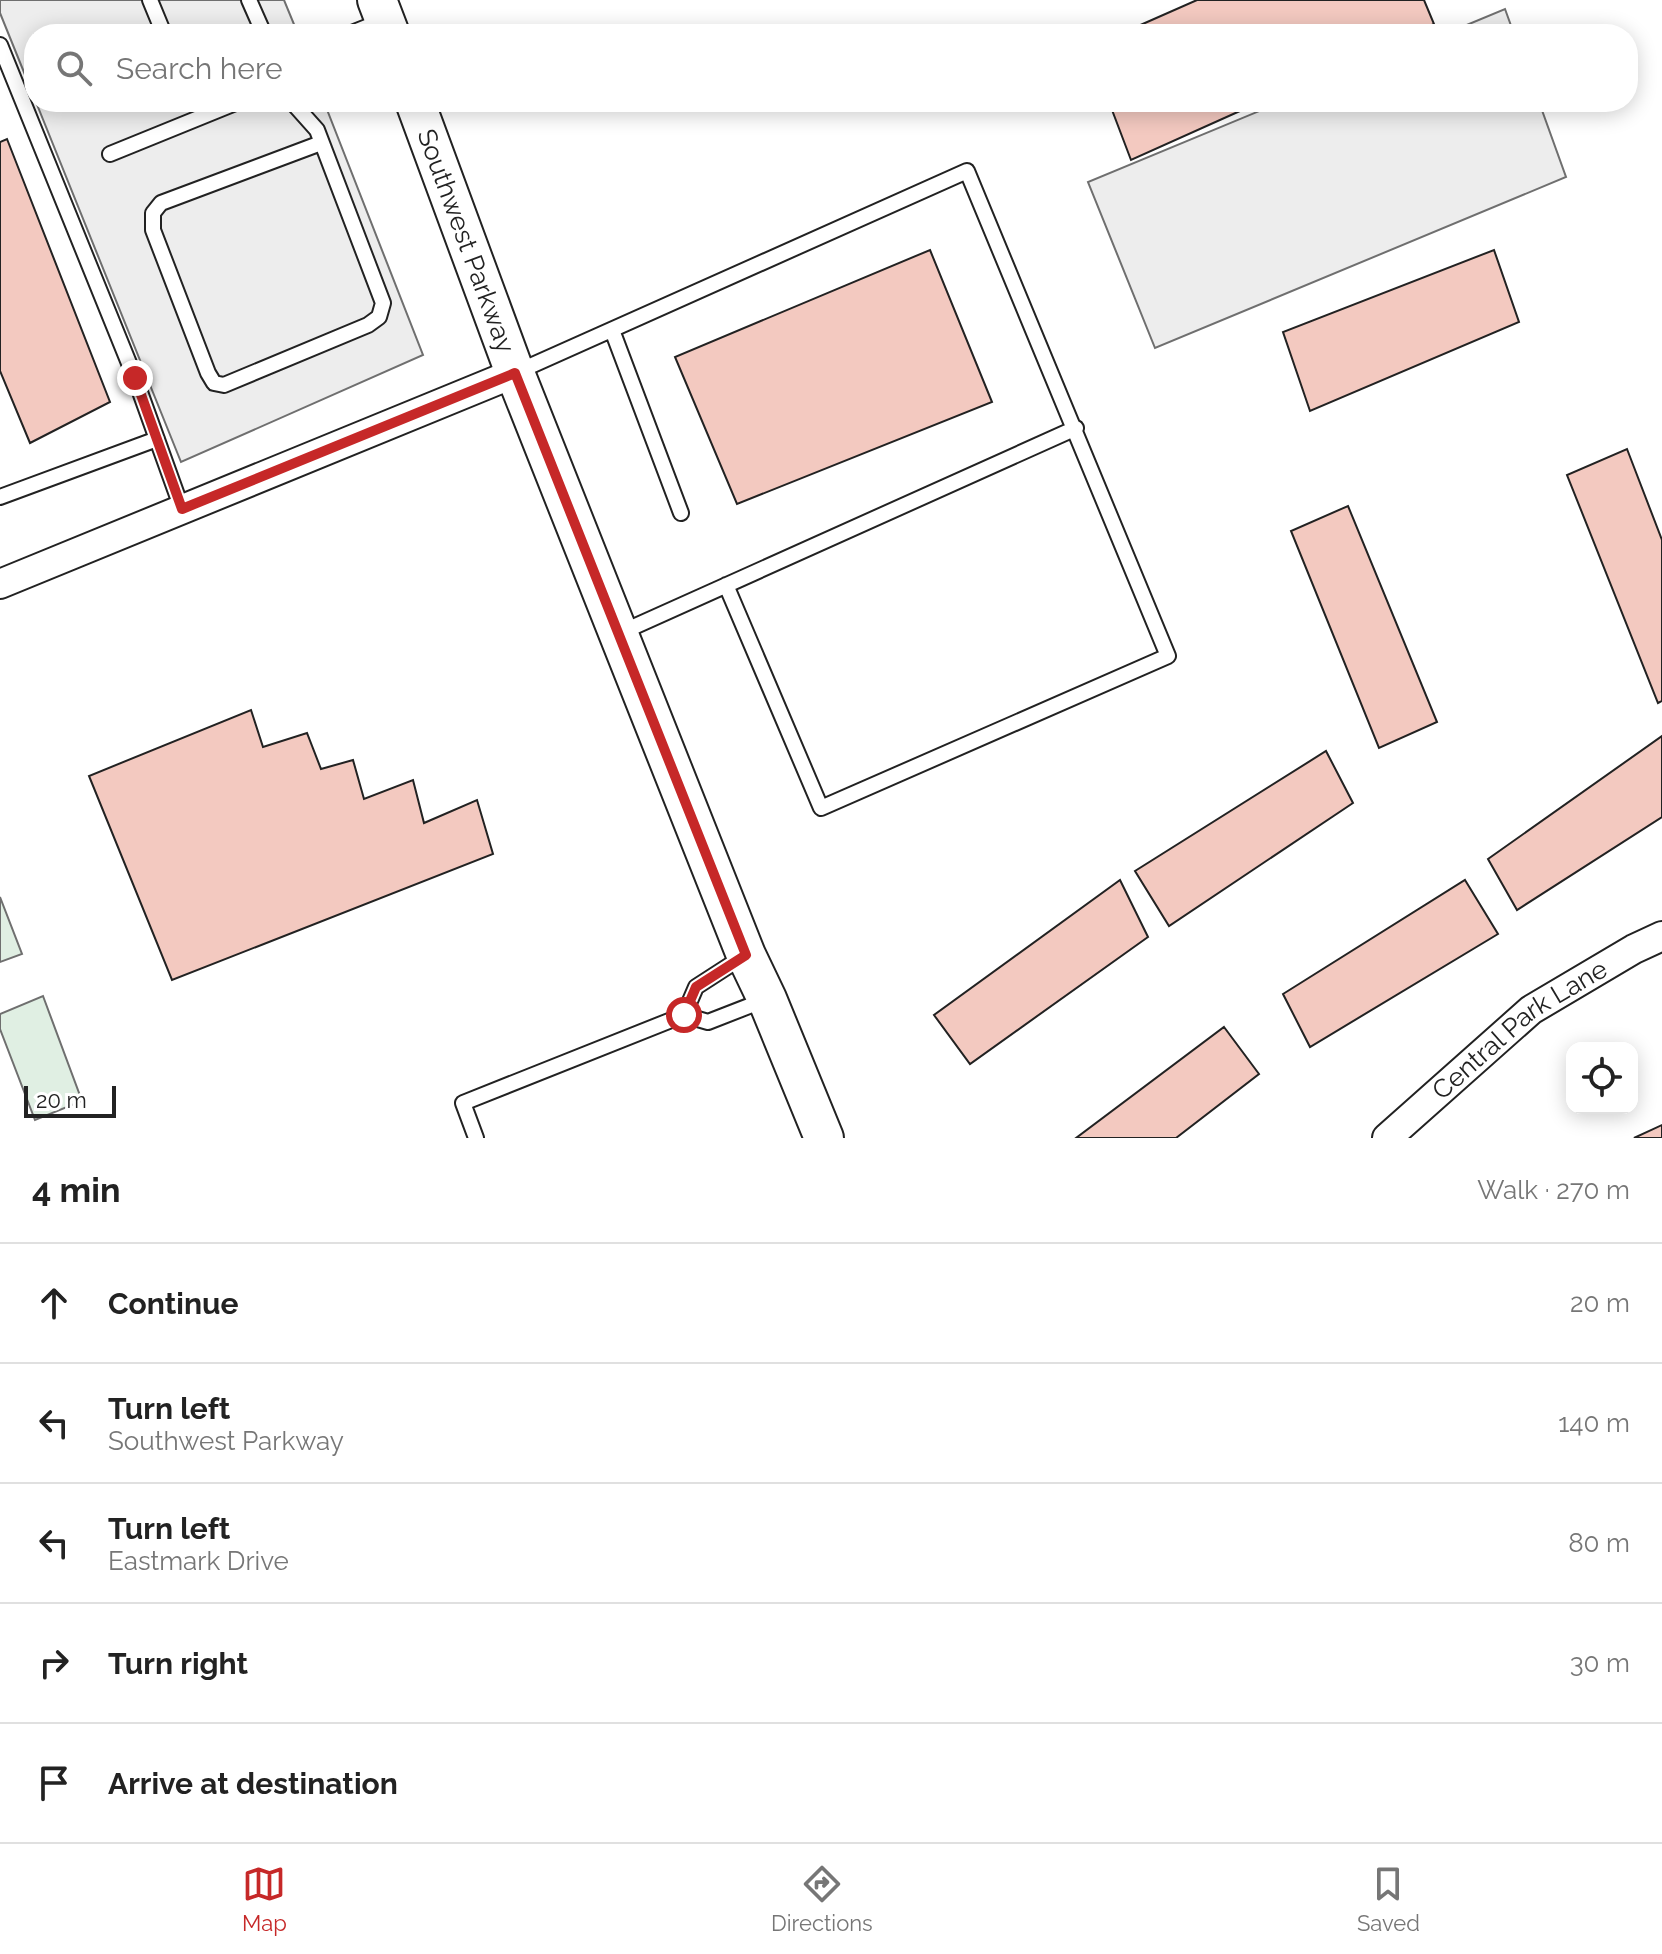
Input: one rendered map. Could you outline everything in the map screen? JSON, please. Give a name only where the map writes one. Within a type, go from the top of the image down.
[{"type":"main road","name":"Southwest Parkway","points":[[419,112],[515,373],[746,955],[824,1138]]},
{"type":"street","points":[[0,584],[515,373]]},
{"type":"street","name":"Central Park Lane","points":[[1387,1138],[1531,1010],[1634,949],[1662,936]]},
{"type":"lane","points":[[150,0],[160,24]]},
{"type":"lane","points":[[249,0],[260,24]]},
{"type":"lane","points":[[0,45],[24,104]]},
{"type":"lane","points":[[27,112],[129,363],[182,509]]},
{"type":"lane","points":[[197,112],[199,117]]},
{"type":"lane","points":[[110,154],[212,112]]},
{"type":"lane","points":[[301,112],[317,130],[383,303],[379,317],[368,325],[224,385],[214,383],[153,230],[153,213],[161,203],[321,143]]},
{"type":"lane","points":[[515,373],[967,171],[1168,656],[821,808],[726,585]]},
{"type":"lane","points":[[612,330],[681,513]]},
{"type":"lane","points":[[619,633],[1076,428]]},
{"type":"lane","points":[[0,497],[157,439]]},
{"type":"lane","points":[[684,1015],[696,987],[746,955]]},
{"type":"lane","points":[[476,1138],[463,1103],[684,1015],[708,1022],[767,999]]},
{"type":"green space","points":[[0,897],[22,954],[0,962]]},
{"type":"green space","points":[[43,996],[82,1101],[35,1120],[0,1029],[0,1014]]},
{"type":"shaded area","points":[[0,0],[284,0],[294,24],[24,24],[24,72],[0,13]]},
{"type":"shaded area","points":[[1505,9],[1510,24],[1469,24]]},
{"type":"shaded area","points":[[40,112],[328,112],[423,355],[181,462]]},
{"type":"shaded area","points":[[1257,112],[1543,112],[1566,177],[1155,348],[1088,182]]},
{"type":"building","points":[[1197,0],[1424,0],[1434,24],[1143,24]]},
{"type":"building","points":[[1113,112],[1238,112],[1131,160]]},
{"type":"building","points":[[7,139],[110,402],[30,443],[0,371],[0,142]]},
{"type":"building","points":[[930,250],[992,402],[737,504],[675,357]]},
{"type":"building","points":[[1494,250],[1519,322],[1310,411],[1283,332]]},
{"type":"building","points":[[1627,449],[1662,540],[1662,701],[1658,703],[1567,475]]},
{"type":"building","points":[[1348,506],[1437,722],[1379,748],[1291,531]]},
{"type":"building","points":[[251,710],[263,747],[307,733],[321,769],[353,760],[364,799],[413,780],[424,823],[477,800],[493,854],[172,980],[89,776]]},
{"type":"building","points":[[1662,736],[1662,817],[1517,910],[1488,859]]},
{"type":"building","points":[[1326,751],[1353,803],[1169,926],[1135,871]]},
{"type":"building","points":[[1120,880],[1148,937],[970,1064],[934,1015]]},
{"type":"building","points":[[1465,880],[1498,934],[1310,1047],[1283,994]]},
{"type":"building","points":[[1224,1027],[1259,1074],[1176,1138],[1076,1138]]},
{"type":"building","points":[[1662,1125],[1662,1138],[1634,1138]]},
{"type":"route","points":[[135,378],[182,509],[515,373],[746,955],[696,987],[684,1015]]}]
